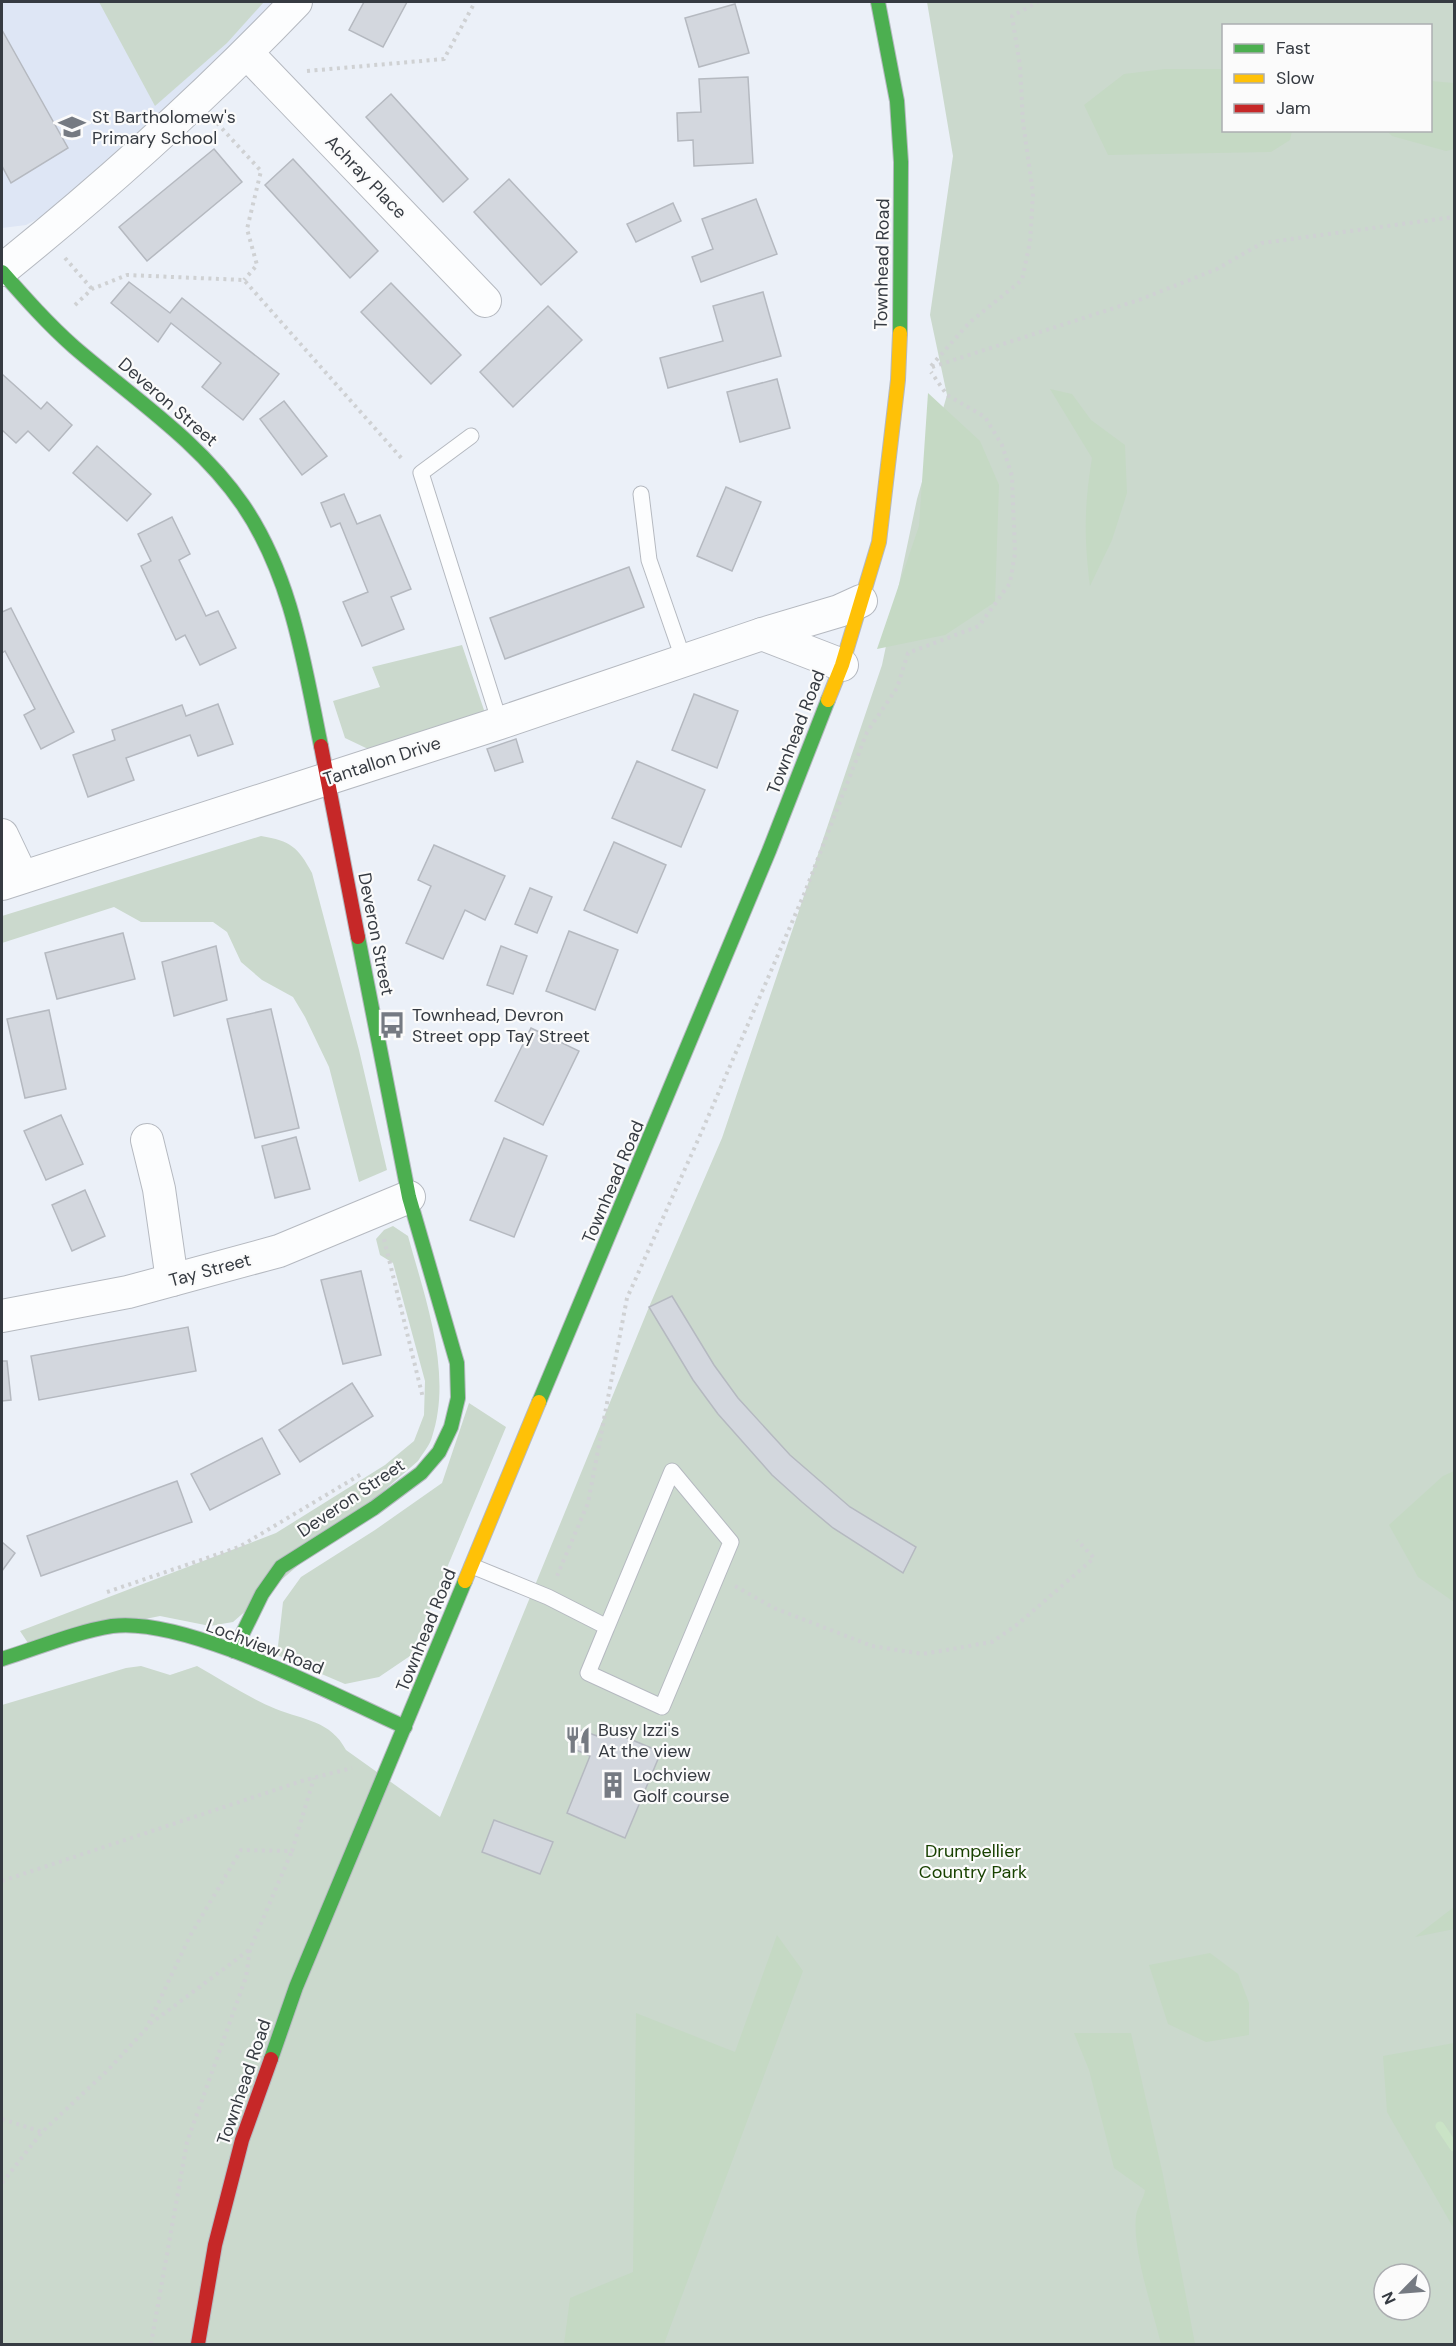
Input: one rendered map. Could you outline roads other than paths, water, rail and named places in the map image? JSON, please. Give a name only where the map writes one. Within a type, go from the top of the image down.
[{"type":"street","points":[[2,271],[196,100],[257,64],[296,2]]},
{"type":"street","name":"Townhead Road","points":[[198,2344],[215,2246],[242,2140],[296,1987],[770,851],[842,665],[879,542],[898,380],[902,275],[901,162],[897,101],[878,2]]},
{"type":"street","name":"Achray Place","points":[[257,64],[485,301]]},
{"type":"street","name":"Deveron Street","points":[[2,271],[51,327],[196,447],[234,493],[261,536],[281,580],[298,631],[409,1197],[457,1363],[460,1389],[454,1423],[443,1448],[429,1466],[398,1492],[281,1567],[234,1651]]},
{"type":"street","name":"Tantallon Drive","points":[[12,881],[500,723],[762,634],[839,611],[861,601]]},
{"type":"street","points":[[762,634],[842,665]]},
{"type":"street","points":[[2,835],[12,881]]},
{"type":"street","points":[[147,1140],[159,1189],[172,1280]]},
{"type":"street","name":"Tay Street","points":[[2,1316],[128,1292],[279,1251],[409,1197]]},
{"type":"street","name":"Lochview Road","points":[[2,1659],[114,1626],[158,1628],[234,1651],[405,1727]]},
{"type":"lane","points":[[471,436],[421,473],[500,723]]},
{"type":"lane","points":[[641,494],[649,560],[684,661]]},
{"type":"lane","points":[[672,1471],[731,1542],[662,1707],[588,1673],[606,1627],[672,1471]]},
{"type":"lane","points":[[472,1566],[548,1597],[606,1627]]},
{"type":"waterway","points":[[1440,2126],[1454,2147]]},
{"type":"place","name":"St Bartholomew's Primary School","points":[[72,127]]},
{"type":"place","name":"Townhead, Devron Street opp Tay Street","points":[[392,1025]]},
{"type":"place","name":"Busy Izzi's At the view","points":[[578,1740]]},
{"type":"place","name":"Lochview Golf course","points":[[613,1785]]},
{"type":"park label","name":"Drumpellier Country Park","points":[[973,1861]]}]
